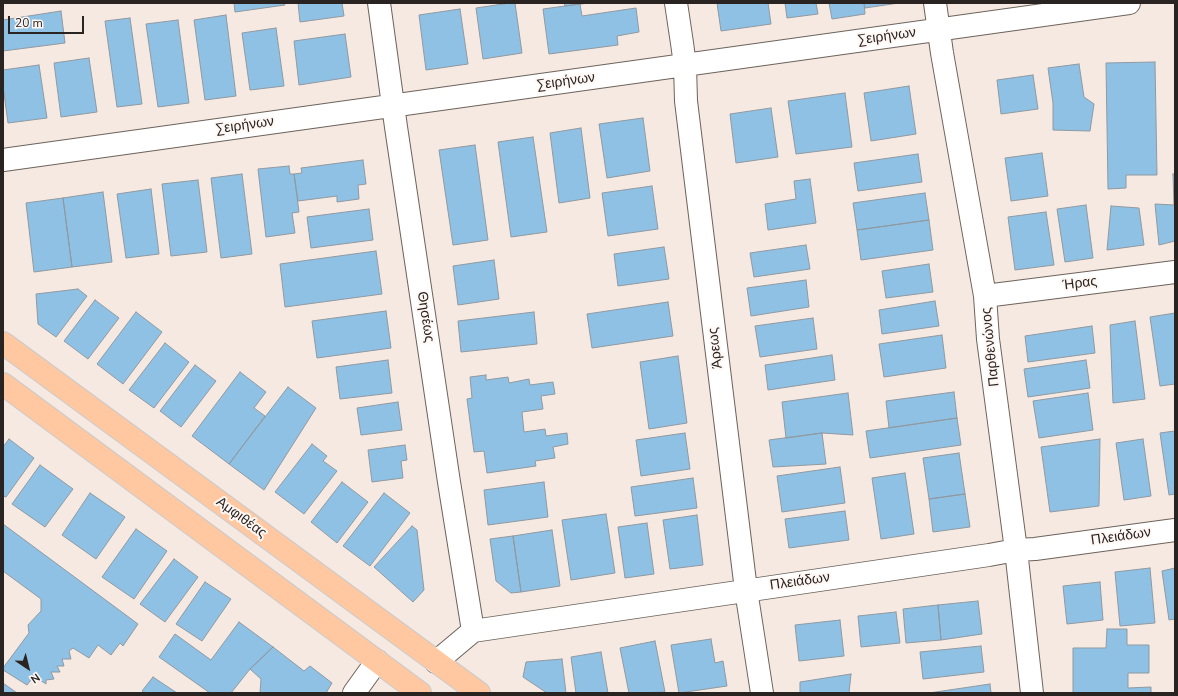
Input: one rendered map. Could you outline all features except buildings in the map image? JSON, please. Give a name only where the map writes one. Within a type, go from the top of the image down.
[{"type":"main road","name":"Αμφιθέας","points":[[3,343],[479,693]]},
{"type":"main road","points":[[3,384],[420,693]]},
{"type":"street","name":"Θησέως","points":[[379,3],[448,474],[474,631]]},
{"type":"street","name":"Άρεως","points":[[676,3],[685,65],[686,101],[746,590],[762,693]]},
{"type":"street","name":"Παρθενώνος","points":[[935,3],[942,53],[985,296],[988,339],[1016,550],[1032,693]]},
{"type":"street","name":"Σειρήνων","points":[[3,160],[1129,3]]},
{"type":"street","name":"Ήρας","points":[[985,296],[1175,272]]},
{"type":"street","name":"Πλειάδων","points":[[474,631],[1016,550],[1035,549],[1175,530]]},
{"type":"street","points":[[436,662],[474,631]]},
{"type":"street","points":[[354,693],[378,661]]}]
